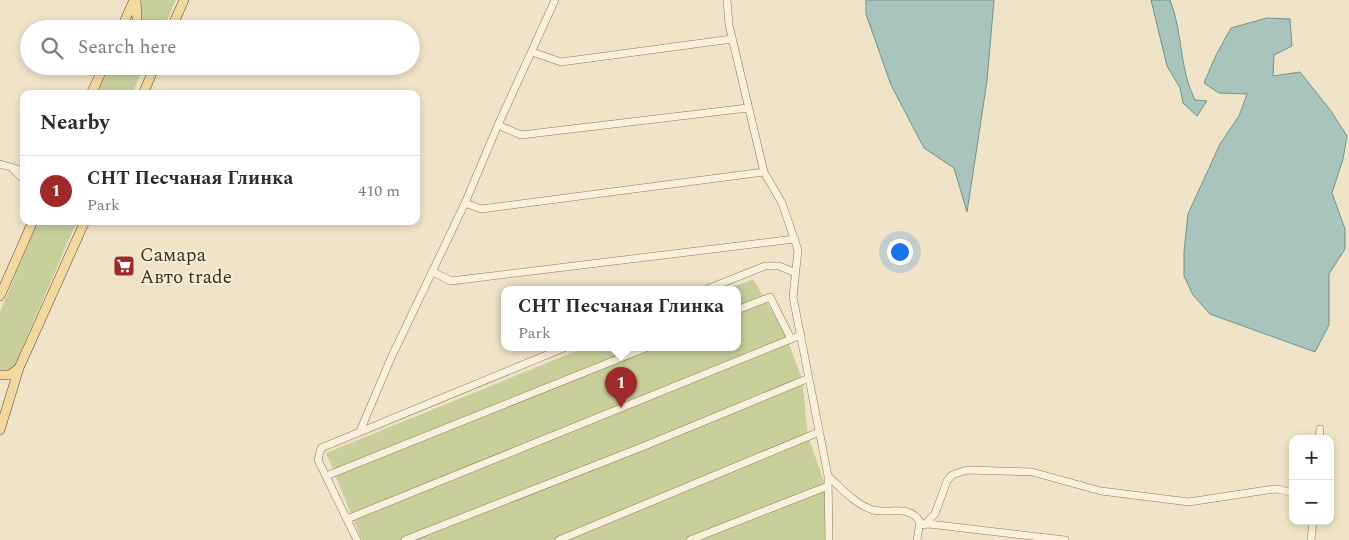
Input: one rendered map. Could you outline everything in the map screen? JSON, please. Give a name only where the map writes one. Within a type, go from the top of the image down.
[{"type":"main road","points":[[125,20],[135,0]]},
{"type":"main road","points":[[135,0],[137,20]]},
{"type":"main road","points":[[175,19],[184,0]]},
{"type":"main road","points":[[93,90],[100,75]]},
{"type":"main road","points":[[145,90],[151,75]]},
{"type":"main road","points":[[0,296],[31,225]]},
{"type":"main road","points":[[0,430],[19,368],[84,225]]},
{"type":"main road","points":[[0,375],[10,375],[19,368]]},
{"type":"street","points":[[360,431],[391,358],[465,203],[555,0]]},
{"type":"street","points":[[726,0],[732,39],[764,172],[782,203],[798,250],[793,298],[828,476],[829,540]]},
{"type":"street","points":[[532,52],[561,62],[732,39]]},
{"type":"street","points":[[498,125],[521,135],[748,108]]},
{"type":"street","points":[[0,164],[20,170]]},
{"type":"street","points":[[14,169],[20,176]]},
{"type":"street","points":[[465,203],[481,209],[764,172]]},
{"type":"street","points":[[433,272],[451,281],[795,239]]},
{"type":"street","points":[[715,286],[765,266],[779,266],[796,273]]},
{"type":"street","points":[[741,308],[770,297],[791,339]]},
{"type":"street","points":[[347,519],[801,335]]},
{"type":"street","points":[[357,540],[318,460],[321,448],[556,351]]},
{"type":"street","points":[[326,476],[638,351]]},
{"type":"street","points":[[405,540],[642,447],[809,378]]},
{"type":"street","points":[[1319,435],[1320,429]]},
{"type":"street","points":[[559,540],[819,432]]},
{"type":"street","points":[[917,540],[922,524],[935,514],[947,481],[952,475],[968,470],[1032,472],[1101,491],[1189,502],[1267,490],[1278,489],[1289,493]]},
{"type":"street","points":[[828,476],[859,503],[871,509],[890,512],[909,511],[922,524],[1065,540]]},
{"type":"street","points":[[690,540],[828,486]]},
{"type":"street","points":[[1311,540],[1313,525]]},
{"type":"green space","points":[[142,0],[176,0],[167,20],[140,20],[139,6]]},
{"type":"green space","points":[[105,75],[140,75],[134,90],[98,90]]},
{"type":"green space","points":[[36,225],[75,225],[13,369],[9,372],[0,372],[0,312]]},
{"type":"green space","points":[[753,279],[785,333],[802,379],[808,436],[826,487],[825,540],[362,540],[326,453],[576,351],[741,351],[741,286],[736,286]]},
{"type":"water","points":[[866,0],[994,0],[987,81],[967,212],[954,168],[924,148],[891,85],[866,14]]},
{"type":"water","points":[[1151,0],[1170,0],[1190,88],[1195,100],[1207,101],[1197,116],[1183,103],[1180,88],[1167,66]]},
{"type":"water","points":[[1267,18],[1290,19],[1292,46],[1274,55],[1273,76],[1300,72],[1331,111],[1347,136],[1343,159],[1332,193],[1345,229],[1345,249],[1329,274],[1329,325],[1315,352],[1210,314],[1193,295],[1184,276],[1184,252],[1188,214],[1220,144],[1239,116],[1247,94],[1219,93],[1204,83],[1216,55],[1231,28]]},
{"type":"place","name":"Самара Авто trade","points":[[124,266]]},
{"type":"place","name":"СНТ Песчаная Глинка","points":[[621,408]]}]
